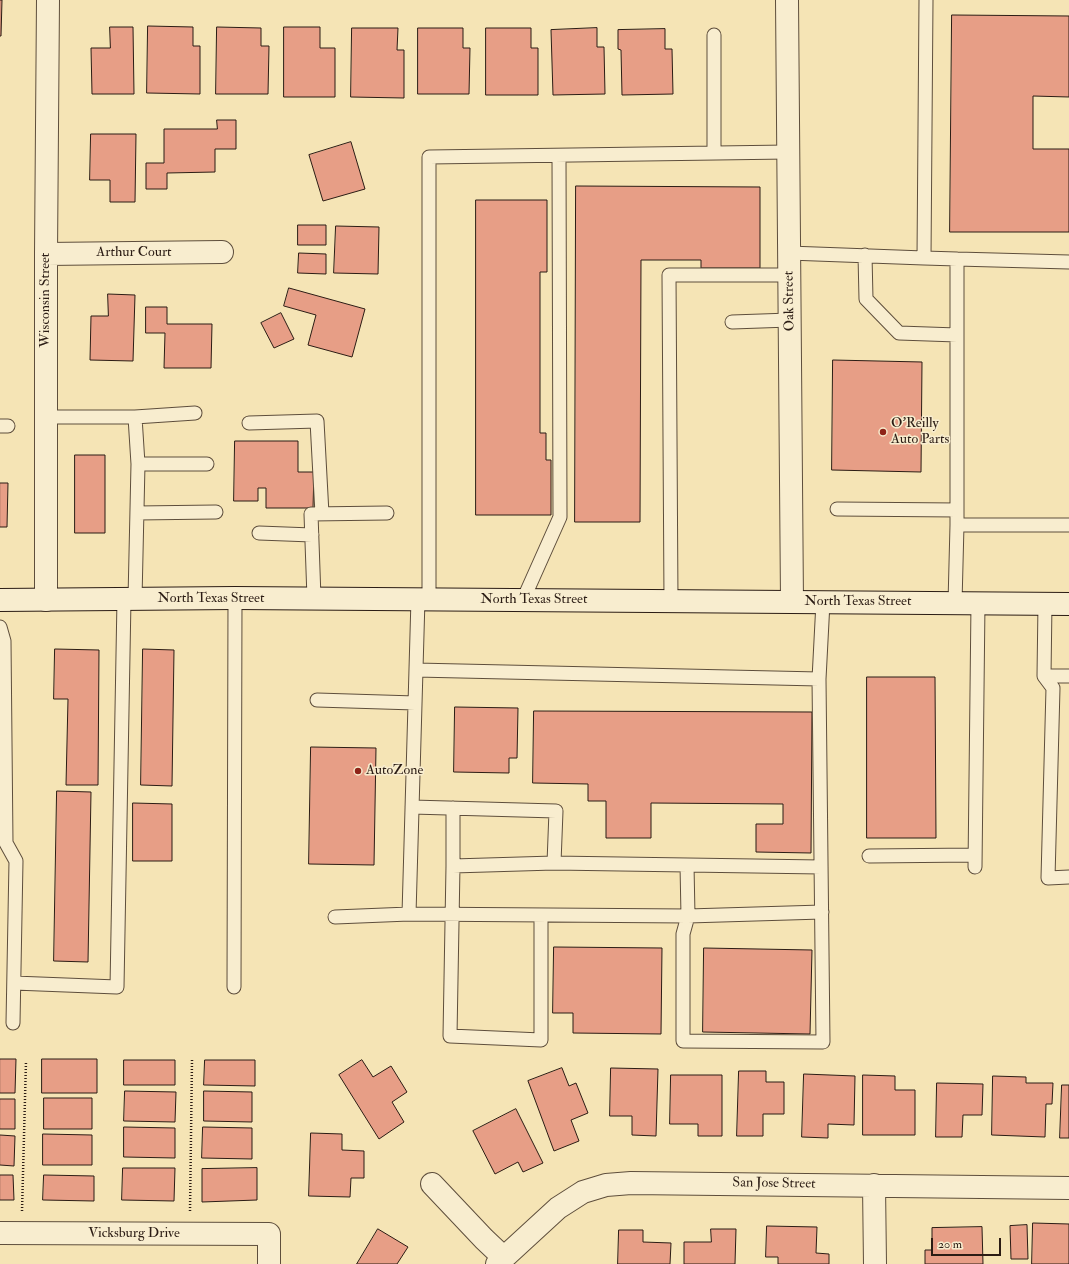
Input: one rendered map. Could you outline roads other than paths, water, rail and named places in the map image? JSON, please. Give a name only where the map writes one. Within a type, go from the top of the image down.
[{"type":"street","name":"Wisconsin Street","points":[[46,600],[45,417],[48,0]]},
{"type":"street","name":"Oak Street","points":[[788,0],[792,602]]},
{"type":"street","name":"Arthur Court","points":[[46,254],[222,252]]},
{"type":"street","name":"North Texas Street","points":[[0,600],[314,598],[1069,604]]},
{"type":"street","name":"San Jose Street","points":[[432,1184],[484,1239],[500,1260],[558,1208],[583,1192],[606,1185],[631,1183],[1069,1188]]},
{"type":"street","points":[[874,1185],[875,1264]]},
{"type":"street","name":"Vicksburg Drive","points":[[0,1233],[269,1234],[269,1264]]},
{"type":"lane","points":[[924,258],[926,0]]},
{"type":"lane","points":[[714,35],[714,153]]},
{"type":"lane","points":[[409,914],[416,670],[423,599],[429,158],[788,152]]},
{"type":"lane","points":[[523,600],[560,517],[559,156]]},
{"type":"lane","points":[[865,255],[866,299],[898,333],[957,335]]},
{"type":"lane","points":[[671,601],[669,275],[732,275],[789,264],[865,255],[1069,262]]},
{"type":"lane","points":[[956,603],[957,259]]},
{"type":"lane","points":[[732,322],[790,320]]},
{"type":"lane","points":[[45,417],[135,417],[195,413]]},
{"type":"lane","points":[[14,983],[117,987],[130,599],[137,513],[138,464],[135,417]]},
{"type":"lane","points":[[249,423],[317,421],[322,514]]},
{"type":"lane","points":[[138,464],[207,464]]},
{"type":"lane","points":[[837,509],[957,510]]},
{"type":"lane","points":[[137,513],[216,512]]},
{"type":"lane","points":[[314,598],[311,514],[387,513]]},
{"type":"lane","points":[[957,525],[1069,526]]},
{"type":"lane","points":[[259,533],[312,535]]},
{"type":"lane","points":[[234,987],[235,598]]},
{"type":"lane","points":[[687,865],[688,916],[683,934],[683,1041],[823,1042],[819,679],[822,602]]},
{"type":"lane","points":[[868,856],[975,861],[978,603]]},
{"type":"lane","points":[[1045,603],[1044,676],[1053,688],[1048,878],[1069,877]]},
{"type":"lane","points":[[0,627],[4,641],[6,843],[16,861],[13,1023]]},
{"type":"lane","points":[[416,670],[819,679]]},
{"type":"lane","points":[[1044,676],[1069,676]]},
{"type":"lane","points":[[317,700],[415,703]]},
{"type":"lane","points":[[412,808],[556,811],[554,863]]},
{"type":"lane","points":[[453,808],[450,1036],[541,1040],[541,916]]},
{"type":"lane","points":[[453,866],[554,863],[821,867]]},
{"type":"lane","points":[[335,917],[409,914],[688,916],[822,912]]},
{"type":"place","name":"O'Reilly Auto Parts","points":[[883,432]]},
{"type":"place","name":"AutoZone","points":[[358,771]]}]
